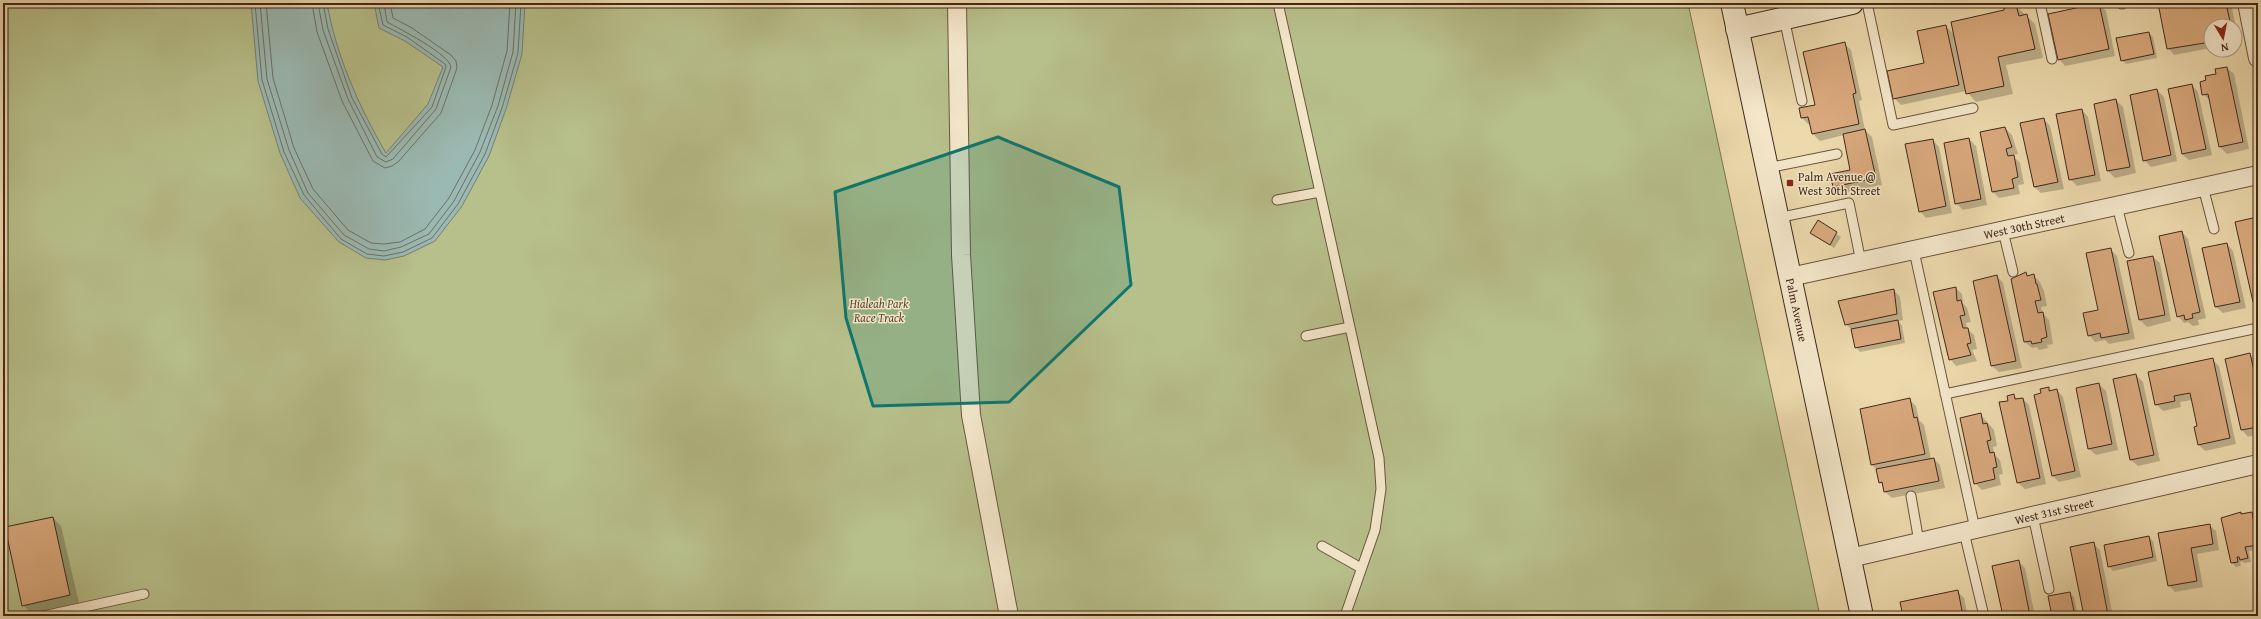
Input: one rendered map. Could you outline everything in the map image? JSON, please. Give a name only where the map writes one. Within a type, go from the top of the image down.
[{"type":"main road","name":"Palm Avenue","points":[[1732,3],[1862,616]]},
{"type":"main road","points":[[1737,28],[1797,9],[1852,3]]},
{"type":"street","points":[[957,3],[961,255],[971,414],[1009,616]]},
{"type":"street","points":[[2247,3],[2256,40],[2258,58]]},
{"type":"street","name":"West 30th Street","points":[[1790,278],[2258,175]]},
{"type":"street","name":"West 31st Street","points":[[1850,558],[2258,464]]},
{"type":"lane","points":[[1278,3],[1379,458],[1381,489],[1375,530],[1345,616]]},
{"type":"lane","points":[[1867,3],[1893,125],[1973,108]]},
{"type":"lane","points":[[2040,3],[2052,60]]},
{"type":"lane","points":[[1797,9],[1802,101]]},
{"type":"lane","points":[[1767,168],[1837,154]]},
{"type":"lane","points":[[2203,188],[2214,229]]},
{"type":"lane","points":[[1277,200],[1320,192]]},
{"type":"lane","points":[[1778,218],[1849,203],[1861,262]]},
{"type":"lane","points":[[2117,206],[2129,253]]},
{"type":"lane","points":[[2003,231],[2013,272]]},
{"type":"lane","points":[[1914,251],[1945,394],[1984,616]]},
{"type":"lane","points":[[1306,336],[1350,327]]},
{"type":"lane","points":[[1945,394],[2258,328]]},
{"type":"lane","points":[[1911,496],[1919,542]]},
{"type":"lane","points":[[2033,516],[2049,589]]},
{"type":"lane","points":[[1322,546],[1361,568]]},
{"type":"lane","points":[[44,616],[144,594]]},
{"type":"highlighted area","points":[[998,137],[1119,187],[1131,285],[1009,402],[873,406],[846,318],[835,192]]},
{"type":"green space","name":"Hialeah Park Race Track","points":[[3,3],[1688,3],[1820,616],[3,616]]},
{"type":"water","points":[[251,3],[327,3],[336,42],[350,80],[358,99],[386,153],[428,104],[443,67],[405,41],[379,28],[374,3],[525,3],[522,54],[506,109],[489,156],[462,206],[435,241],[404,256],[385,260],[366,258],[339,242],[300,198],[280,153],[258,81]]},
{"type":"building","points":[[2099,3],[2109,49],[2058,60],[2048,14]]},
{"type":"building","points":[[2158,3],[2226,3],[2229,18],[2203,18],[2203,43],[2167,49]]},
{"type":"building","points":[[2016,5],[2019,16],[2027,14],[2035,49],[1998,57],[2004,86],[1966,94],[1951,22],[2004,10],[2004,8]]},
{"type":"building","points":[[1946,25],[1959,85],[1893,99],[1887,71],[1924,63],[1917,31]]},
{"type":"building","points":[[2149,32],[2154,54],[2121,61],[2116,38]]},
{"type":"building","points":[[1845,42],[1856,93],[1853,94],[1859,124],[1812,134],[1808,117],[1801,118],[1799,108],[1815,105],[1803,52]]},
{"type":"building","points":[[2227,67],[2243,142],[2219,147],[2208,94],[2202,95],[2200,82],[2206,80],[2205,76],[2216,74],[2215,69]]},
{"type":"building","points":[[2192,84],[2206,149],[2182,154],[2168,89]]},
{"type":"building","points":[[2157,89],[2171,155],[2143,161],[2130,95]]},
{"type":"building","points":[[2116,99],[2130,167],[2107,171],[2094,104]]},
{"type":"building","points":[[2082,109],[2095,175],[2069,180],[2056,114]]},
{"type":"building","points":[[2044,118],[2058,182],[2034,187],[2020,123]]},
{"type":"building","points":[[2005,127],[2012,147],[2006,149],[2008,156],[2014,155],[2018,177],[2012,179],[2014,188],[1992,192],[1980,132]]},
{"type":"building","points":[[1865,129],[1876,178],[1833,187],[1830,174],[1850,170],[1843,134]]},
{"type":"building","points":[[1969,138],[1981,199],[1955,204],[1944,143]]},
{"type":"building","points":[[1933,139],[1946,206],[1919,212],[1905,144]]},
{"type":"building","points":[[2257,217],[2258,301],[2253,302],[2235,222]]},
{"type":"building","points":[[1818,220],[1837,232],[1830,245],[1810,233]]},
{"type":"building","points":[[2182,231],[2200,312],[2192,314],[2193,318],[2185,320],[2184,315],[2177,317],[2159,236]]},
{"type":"building","points":[[2227,243],[2240,302],[2215,307],[2202,248]]},
{"type":"building","points":[[2111,248],[2129,333],[2101,338],[2100,333],[2088,336],[2083,313],[2098,310],[2086,253]]},
{"type":"building","points":[[2153,256],[2165,315],[2139,320],[2127,261]]},
{"type":"building","points":[[2026,272],[2027,276],[2034,274],[2041,300],[2035,301],[2038,313],[2043,312],[2047,337],[2041,339],[2042,342],[2032,344],[2031,341],[2024,342],[2011,279]]},
{"type":"building","points":[[1997,275],[2016,361],[1991,366],[1973,281]]},
{"type":"building","points":[[1956,287],[1957,301],[1961,300],[1965,315],[1960,316],[1963,328],[1968,328],[1971,343],[1967,344],[1971,355],[1949,360],[1933,292]]},
{"type":"building","points":[[1894,289],[1897,314],[1845,325],[1838,301]]},
{"type":"building","points":[[1898,320],[1901,339],[1855,348],[1851,329]]},
{"type":"building","points":[[2250,353],[2258,389],[2258,427],[2241,430],[2225,359]]},
{"type":"building","points":[[2213,358],[2230,438],[2198,445],[2194,427],[2197,426],[2190,393],[2174,396],[2175,401],[2155,405],[2148,372]]},
{"type":"building","points":[[2136,374],[2154,455],[2130,460],[2113,379]]},
{"type":"building","points":[[2099,383],[2112,444],[2088,449],[2076,388]]},
{"type":"building","points":[[2049,387],[2049,391],[2057,389],[2075,471],[2052,476],[2034,395],[2041,393],[2040,389]]},
{"type":"building","points":[[2014,394],[2015,399],[2023,398],[2040,478],[2017,483],[1999,402],[2008,401],[2007,396]]},
{"type":"building","points":[[1910,398],[1914,418],[1917,417],[1925,454],[1871,465],[1860,409]]},
{"type":"building","points":[[1981,413],[1983,424],[1987,423],[1991,440],[1987,441],[1990,453],[1994,452],[1997,467],[1993,468],[1995,479],[1974,484],[1960,418]]},
{"type":"building","points":[[1934,458],[1939,481],[1884,492],[1882,482],[1879,483],[1876,469]]},
{"type":"building","points":[[2241,512],[2241,514],[2252,512],[2258,545],[2245,547],[2248,558],[2240,560],[2239,557],[2237,557],[2238,562],[2231,563],[2221,518]]},
{"type":"building","points":[[53,517],[70,595],[22,606],[5,527]]},
{"type":"building","points":[[2210,524],[2213,544],[2191,548],[2197,581],[2168,586],[2158,533]]},
{"type":"building","points":[[2149,536],[2153,557],[2108,567],[2104,545]]},
{"type":"building","points":[[2094,542],[2108,615],[2084,616],[2070,547]]},
{"type":"building","points":[[2019,560],[2030,616],[2003,616],[1992,566]]},
{"type":"building","points":[[1958,590],[1963,616],[1903,616],[1900,602]]},
{"type":"building","points":[[2070,592],[2075,616],[2052,616],[2048,596]]},
{"type":"place","name":"Palm Avenue @ West 30th Street","points":[[1790,183]]}]
